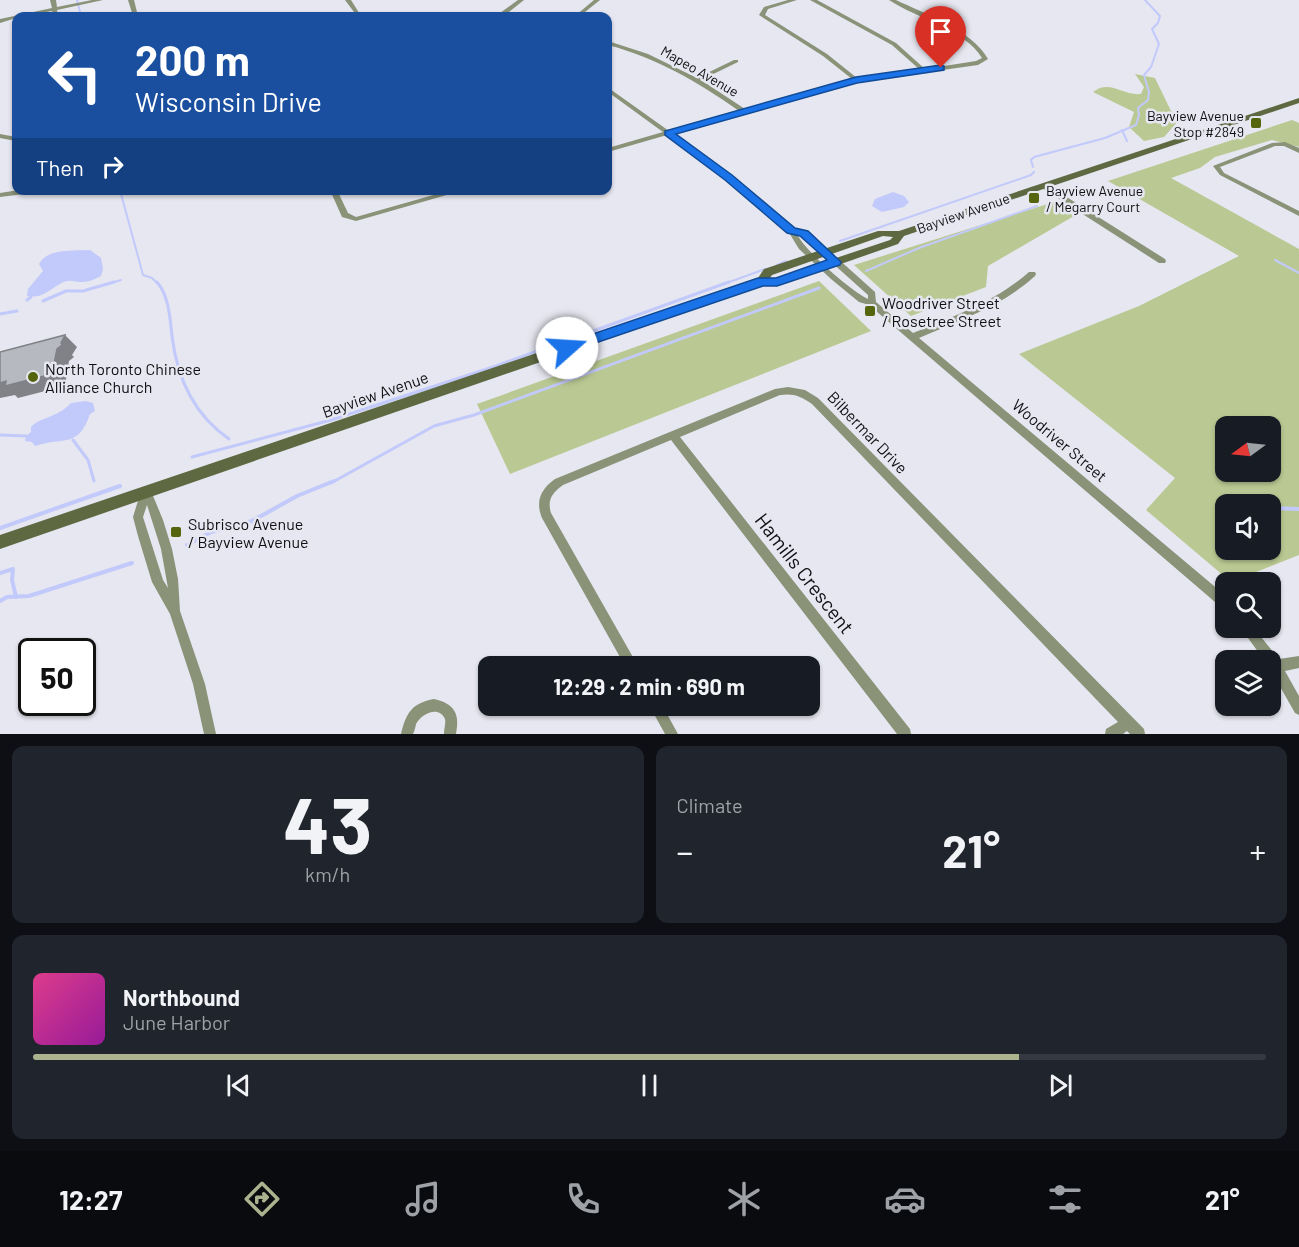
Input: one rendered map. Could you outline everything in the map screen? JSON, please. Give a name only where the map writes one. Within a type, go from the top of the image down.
[{"type":"main road","name":"Bayview Avenue","points":[[762,281],[768,272],[882,233],[900,234],[1299,100]]},
{"type":"main road","name":"Bayview Avenue","points":[[0,542],[762,281],[777,282],[894,242],[900,234]]},
{"type":"street","points":[[53,0],[55,12]]},
{"type":"street","points":[[40,12],[100,0]]},
{"type":"street","points":[[505,12],[521,0]]},
{"type":"street","points":[[582,12],[597,0]]},
{"type":"street","points":[[794,0],[766,8],[762,15],[825,55],[856,80]]},
{"type":"street","points":[[813,0],[894,44],[923,70]]},
{"type":"street","points":[[612,149],[856,80],[979,63],[985,58],[960,35],[892,0]]},
{"type":"street","name":"Mapeo Avenue","points":[[612,44],[663,60],[745,112]]},
{"type":"street","points":[[697,80],[736,61]]},
{"type":"street","points":[[612,93],[729,177],[791,230]]},
{"type":"street","points":[[1299,151],[1285,144],[1274,144],[1216,166],[1222,174],[1299,214]]},
{"type":"street","points":[[1044,186],[1162,261]]},
{"type":"street","points":[[335,195],[345,215],[356,219],[443,195]]},
{"type":"street","name":"Woodriver Street","points":[[872,303],[872,294],[804,233],[791,230],[793,238],[813,258],[862,300],[872,303],[1215,595]]},
{"type":"street","points":[[912,337],[997,300],[1018,288],[1032,274]]},
{"type":"street","name":"Bilbermar Drive","points":[[626,656],[542,505],[551,488],[559,482],[778,392],[793,390],[808,395],[1139,734]]},
{"type":"street","name":"Hamills Crescent","points":[[673,435],[905,734]]},
{"type":"street","points":[[146,491],[138,517],[158,582],[175,612],[199,684],[210,734]]},
{"type":"street","points":[[146,491],[156,511],[174,574],[175,612]]},
{"type":"street","points":[[1254,638],[1264,650]]},
{"type":"street","points":[[1281,665],[1299,662]]},
{"type":"street","points":[[1281,675],[1299,709]]},
{"type":"street","points":[[406,734],[413,716],[419,710],[433,705],[440,706],[450,715],[452,722],[450,734]]},
{"type":"street","points":[[661,716],[672,734]]},
{"type":"street","points":[[1111,734],[1128,723]]},
{"type":"green space","points":[[1135,74],[1155,78],[1171,111],[1179,120],[1164,137],[1144,141],[1129,127],[1134,112],[1093,92],[1099,88],[1111,87],[1128,93],[1141,94],[1144,87]]},
{"type":"green space","points":[[1292,120],[1299,123],[1299,147],[1272,140],[1215,157],[1200,168],[1171,178],[1299,249],[1299,555],[1256,572],[1219,572],[1146,510],[1175,478],[1019,354],[1139,306],[1239,256],[1108,181]]},
{"type":"green space","points":[[1054,202],[1074,216],[988,266],[986,287],[911,316],[854,265]]},
{"type":"green space","points":[[819,281],[871,331],[510,474],[477,404]]},
{"type":"water","points":[[893,192],[904,196],[909,202],[904,207],[882,212],[872,206],[875,199]]},
{"type":"water","points":[[90,250],[101,258],[103,269],[101,276],[85,282],[66,281],[42,295],[27,296],[28,289],[43,271],[39,264],[48,255],[62,251]]},
{"type":"water","points":[[86,401],[93,403],[95,411],[90,414],[85,425],[75,437],[35,446],[32,442],[25,441],[26,436],[31,432],[31,427],[39,421],[60,412],[71,403]]},
{"type":"building","points":[[65,335],[62,345],[57,349],[52,374],[5,386],[6,381],[0,383],[0,352]]},
{"type":"waterway","points":[[77,0],[80,12]]},
{"type":"waterway","points":[[1122,131],[1136,125],[1139,115],[1138,108],[1148,100],[1149,92],[1144,75],[1151,67],[1159,44],[1152,29],[1158,23],[1160,16],[1145,0]]},
{"type":"waterway","points":[[1033,167],[1031,160],[1034,157],[1105,138],[1122,131]]},
{"type":"waterway","points":[[1122,131],[1127,141]]},
{"type":"waterway","points":[[840,241],[1031,175],[1034,172]]},
{"type":"waterway","points":[[121,195],[143,275],[152,278],[158,284]]},
{"type":"waterway","points":[[866,271],[919,248],[1037,206]]},
{"type":"waterway","points":[[1275,260],[1299,273]]},
{"type":"waterway","points":[[777,265],[786,261]]},
{"type":"waterway","points":[[724,284],[765,269]]},
{"type":"waterway","points":[[108,284],[121,280]]},
{"type":"waterway","points":[[43,301],[66,291],[83,291],[114,282]]},
{"type":"waterway","points":[[157,282],[166,300],[174,351],[189,394],[206,418],[229,439]]},
{"type":"waterway","points":[[192,457],[331,420],[493,367],[729,282]]},
{"type":"waterway","points":[[331,483],[434,426],[474,415],[819,288]]},
{"type":"waterway","points":[[27,300],[31,297]]},
{"type":"waterway","points":[[0,314],[17,311]]},
{"type":"waterway","points":[[0,435],[26,436]]},
{"type":"waterway","points":[[73,440],[88,460],[94,481]]},
{"type":"waterway","points":[[187,545],[211,532],[252,521],[297,496],[334,481]]},
{"type":"waterway","points":[[0,528],[120,486]]},
{"type":"waterway","points":[[1281,508],[1299,509]]},
{"type":"waterway","points":[[16,597],[29,596],[132,563]]},
{"type":"waterway","points":[[0,573],[13,569],[12,580],[16,597]]},
{"type":"waterway","points":[[0,601],[7,597],[16,597]]},
{"type":"place","name":"Bayview Avenue Stop #2849","points":[[1256,123]]},
{"type":"place","name":"Bayview Avenue / Megarry Court","points":[[1034,198]]},
{"type":"place","name":"Woodriver Street / Rosetree Street","points":[[870,311]]},
{"type":"place","name":"North Toronto Chinese Alliance Church","points":[[33,377]]},
{"type":"place","name":"Subrisco Avenue / Bayview Avenue","points":[[176,532]]},
{"type":"route","points":[[567,348],[762,281],[777,282],[835,262],[804,233],[791,230],[729,177],[669,133],[856,80],[941,68]]}]
